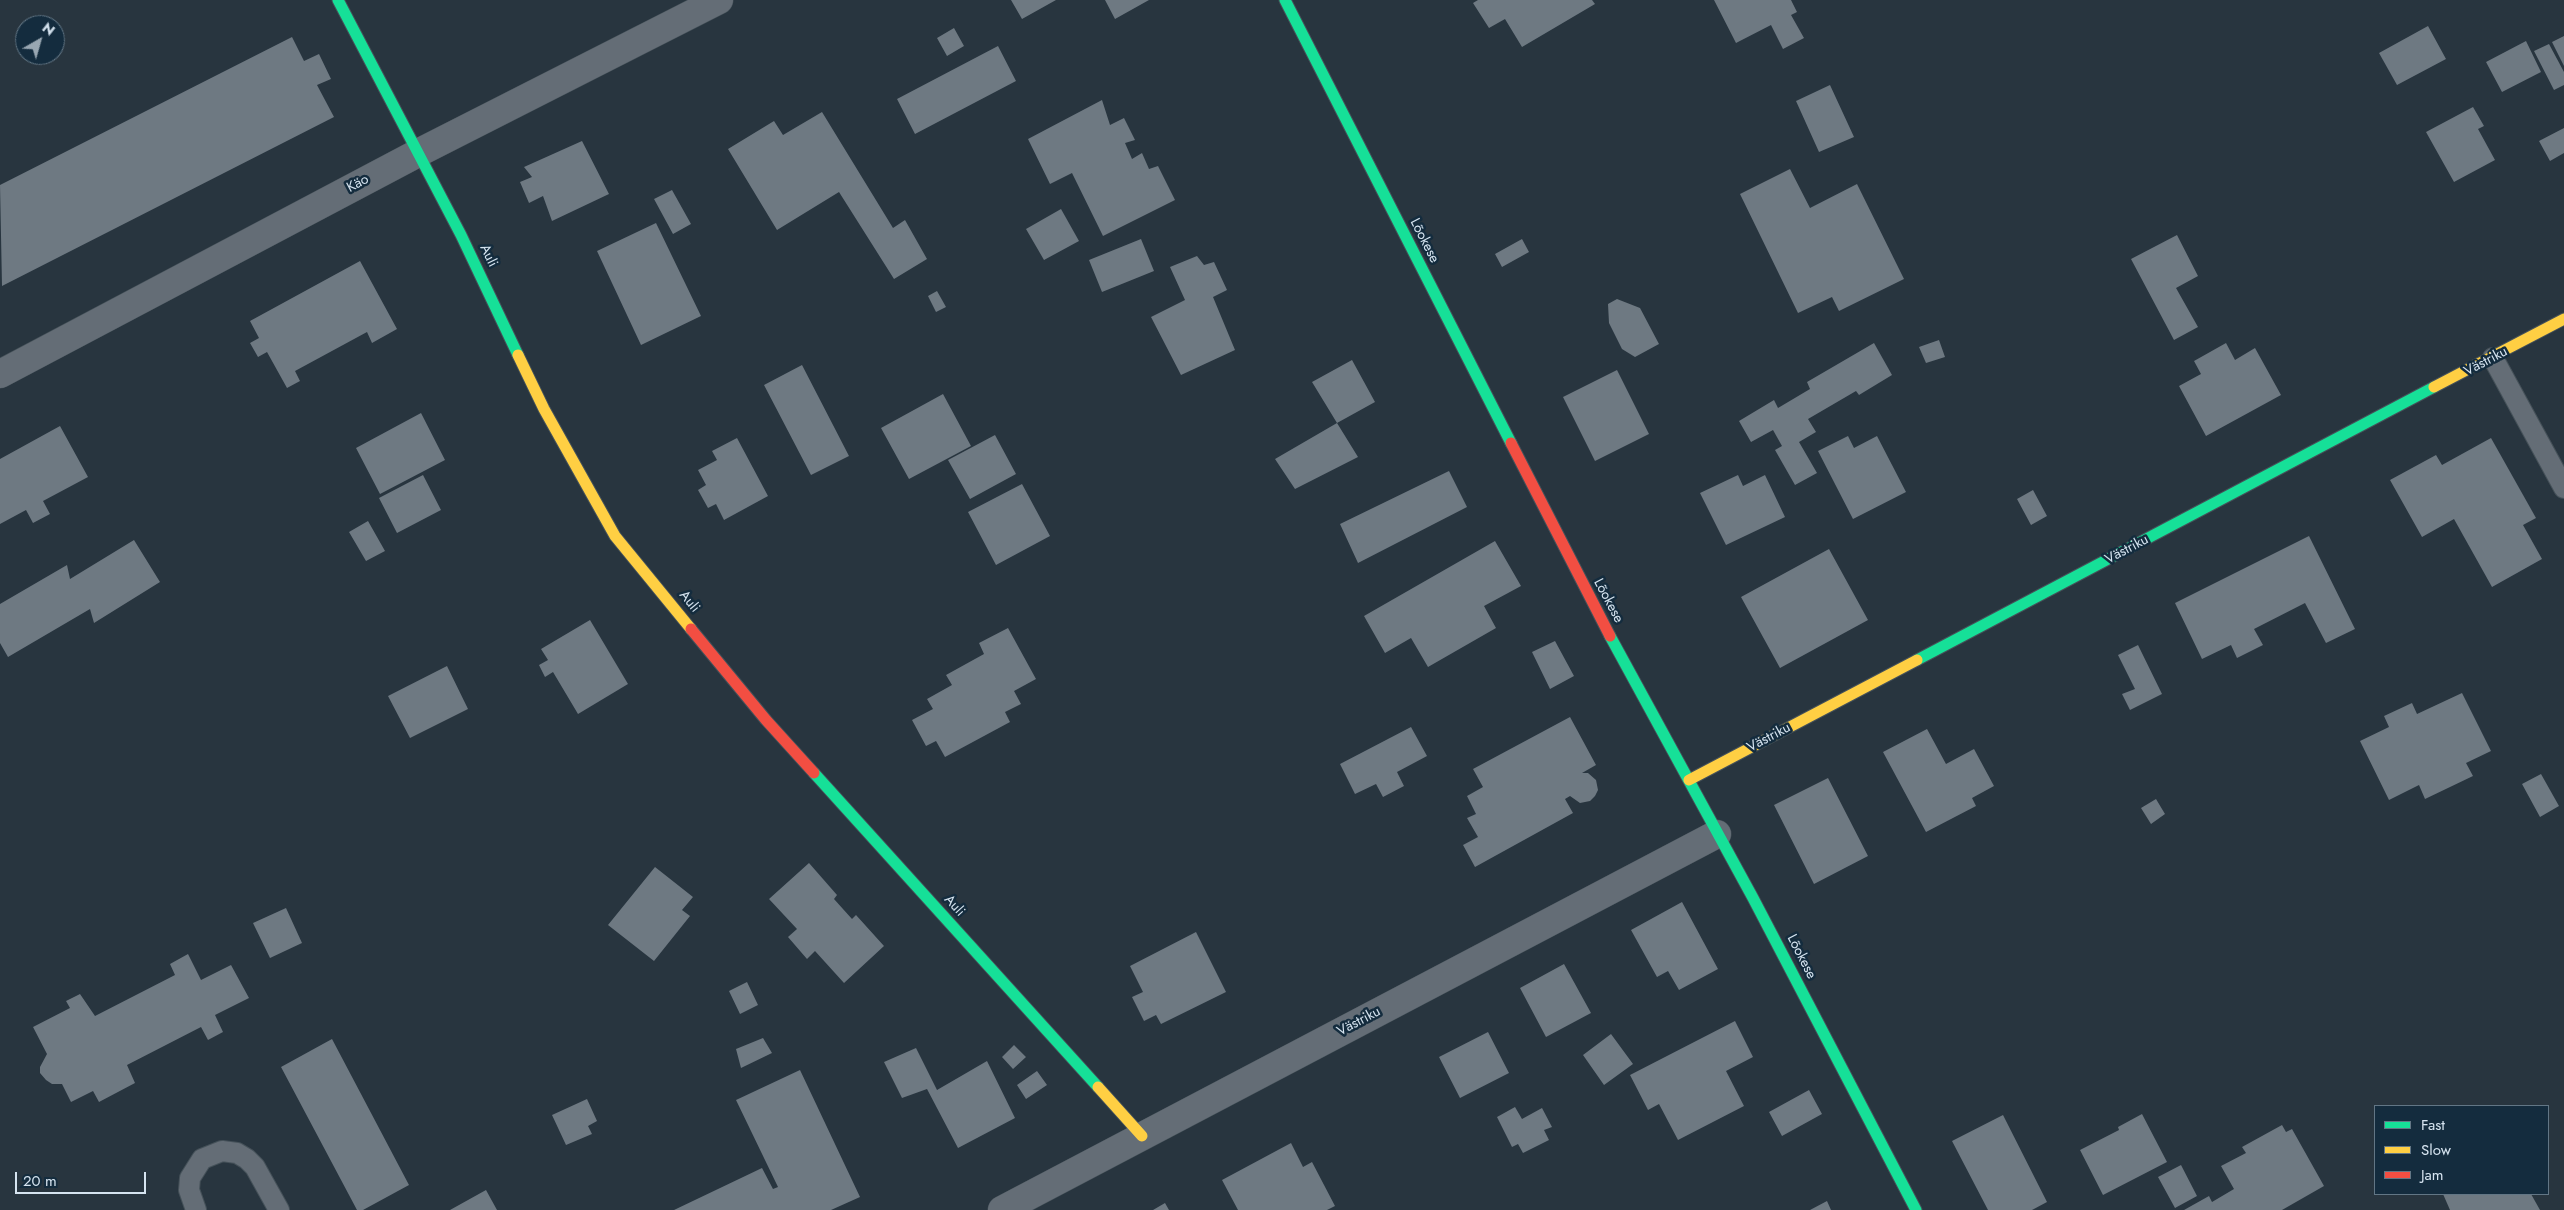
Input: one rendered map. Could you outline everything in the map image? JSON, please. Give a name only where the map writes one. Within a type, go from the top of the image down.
[{"type":"street","name":"Auli","points":[[338,0],[461,235],[544,409],[615,536],[766,720],[1142,1136]]},
{"type":"street","name":"Käo","points":[[0,374],[418,153],[719,0]]},
{"type":"street","name":"Lõokese","points":[[1285,0],[1588,595],[1753,898],[1916,1210]]},
{"type":"street","name":"Västriku","points":[[1690,780],[2564,319]]},
{"type":"street","name":"Västriku","points":[[1002,1210],[1717,834]]},
{"type":"lane","points":[[2493,358],[2564,488]]},
{"type":"lane","points":[[196,1210],[189,1190],[190,1178],[202,1159],[222,1151],[236,1153],[247,1159],[255,1168],[280,1210]]},
{"type":"building","points":[[1011,0],[1056,0],[1022,19]]},
{"type":"building","points":[[1105,0],[1149,0],[1115,19]]},
{"type":"building","points":[[1478,0],[1592,0],[1595,4],[1522,47],[1505,19],[1489,28],[1473,3]]},
{"type":"building","points":[[1714,0],[1791,0],[1797,12],[1791,15],[1804,38],[1783,49],[1771,25],[1736,43]]},
{"type":"building","points":[[2428,26],[2446,59],[2397,85],[2379,53]]},
{"type":"building","points":[[954,28],[964,46],[947,56],[937,38]]},
{"type":"building","points":[[2564,36],[2564,66],[2552,42]]},
{"type":"building","points":[[292,37],[304,61],[319,54],[331,79],[317,85],[334,117],[2,286],[0,185]]},
{"type":"building","points":[[2526,41],[2541,72],[2502,92],[2486,62]]},
{"type":"building","points":[[2549,44],[2564,72],[2564,85],[2554,90],[2534,51]]},
{"type":"building","points":[[998,46],[1016,81],[915,134],[897,99]]},
{"type":"building","points":[[1830,85],[1854,137],[1819,152],[1796,101]]},
{"type":"building","points":[[1102,100],[1110,125],[1124,118],[1135,140],[1125,143],[1132,159],[1142,153],[1149,169],[1158,166],[1175,200],[1103,236],[1072,173],[1050,184],[1028,139]]},
{"type":"building","points":[[2473,107],[2484,126],[2478,129],[2495,160],[2454,182],[2426,132]]},
{"type":"building","points":[[822,112],[893,228],[905,220],[927,259],[894,279],[839,192],[777,230],[728,149],[774,121],[783,135]]},
{"type":"building","points":[[2564,128],[2564,153],[2550,161],[2539,141]]},
{"type":"building","points":[[582,141],[609,194],[552,221],[543,196],[529,203],[520,182],[532,177],[524,167]]},
{"type":"building","points":[[1790,169],[1810,208],[1857,184],[1904,279],[1839,311],[1832,297],[1798,313],[1740,194]]},
{"type":"building","points":[[672,190],[691,224],[673,234],[654,199]]},
{"type":"building","points":[[1061,209],[1079,241],[1044,260],[1026,229]]},
{"type":"building","points":[[656,223],[701,316],[641,345],[597,251]]},
{"type":"building","points":[[2177,235],[2198,276],[2176,288],[2198,327],[2174,340],[2131,259]]},
{"type":"building","points":[[1141,239],[1154,271],[1102,292],[1089,260]]},
{"type":"building","points":[[1522,239],[1529,252],[1502,267],[1495,254]]},
{"type":"building","points":[[1197,256],[1204,265],[1214,262],[1227,290],[1213,297],[1235,350],[1181,375],[1151,317],[1185,300],[1170,267]]},
{"type":"building","points":[[360,261],[397,329],[372,343],[367,332],[295,371],[300,381],[287,388],[267,352],[258,357],[250,343],[259,338],[250,321]]},
{"type":"building","points":[[937,291],[946,307],[936,312],[928,296]]},
{"type":"building","points":[[1617,299],[1640,308],[1659,344],[1635,357],[1622,349],[1609,323],[1608,304]]},
{"type":"building","points":[[1939,340],[1945,357],[1926,363],[1919,347]]},
{"type":"building","points":[[1874,343],[1892,375],[1859,395],[1856,391],[1808,419],[1816,432],[1799,442],[1817,473],[1795,485],[1775,450],[1782,446],[1773,430],[1751,442],[1739,421],[1774,400],[1778,408],[1810,389],[1807,382]]},
{"type":"building","points":[[2226,343],[2235,360],[2255,348],[2281,395],[2206,436],[2179,386],[2201,374],[2194,361]]},
{"type":"building","points":[[1352,360],[1375,402],[1337,423],[1312,382]]},
{"type":"building","points":[[802,365],[849,456],[811,475],[764,385]]},
{"type":"building","points":[[1617,370],[1649,434],[1595,461],[1563,397]]},
{"type":"building","points":[[943,394],[971,446],[909,479],[881,428]]},
{"type":"building","points":[[421,413],[445,460],[380,494],[356,448]]},
{"type":"building","points":[[1337,423],[1358,457],[1295,489],[1275,459]]},
{"type":"building","points":[[60,426],[88,477],[43,501],[50,514],[33,523],[26,510],[0,524],[0,459]]},
{"type":"building","points":[[995,435],[1016,474],[970,499],[948,460]]},
{"type":"building","points":[[1848,436],[1854,448],[1877,436],[1906,492],[1853,519],[1818,451]]},
{"type":"building","points":[[737,438],[768,496],[724,520],[716,504],[708,508],[698,490],[706,485],[698,470],[717,460],[712,451]]},
{"type":"building","points":[[2491,438],[2536,518],[2523,525],[2542,559],[2492,587],[2454,519],[2422,537],[2390,480],[2436,455],[2442,465]]},
{"type":"building","points":[[1449,471],[1467,507],[1358,563],[1340,524]]},
{"type":"building","points":[[423,475],[441,510],[397,533],[379,498]]},
{"type":"building","points":[[1738,475],[1743,486],[1765,475],[1785,517],[1726,545],[1700,493]]},
{"type":"building","points":[[1022,484],[1050,536],[996,565],[968,512]]},
{"type":"building","points":[[2033,490],[2047,516],[2031,525],[2017,499]]},
{"type":"building","points":[[368,521],[385,551],[366,561],[349,532]]},
{"type":"building","points":[[2309,536],[2355,629],[2326,643],[2305,603],[2254,629],[2263,645],[2237,658],[2231,645],[2202,659],[2175,603]]},
{"type":"building","points":[[134,540],[160,582],[94,623],[90,609],[8,657],[0,643],[0,604],[67,565],[70,579]]},
{"type":"building","points":[[1495,541],[1521,586],[1484,606],[1496,628],[1428,667],[1411,638],[1385,653],[1364,616]]},
{"type":"building","points":[[1829,549],[1868,620],[1780,668],[1741,597]]},
{"type":"building","points":[[590,620],[628,684],[578,714],[553,672],[545,677],[539,665],[548,660],[541,649]]},
{"type":"building","points":[[1008,628],[1036,679],[1014,691],[1021,704],[1005,712],[1010,722],[945,757],[936,741],[926,746],[912,720],[933,709],[927,699],[952,685],[946,675],[984,654],[979,643]]},
{"type":"building","points":[[1555,641],[1574,676],[1550,689],[1532,652]]},
{"type":"building","points":[[2138,645],[2162,694],[2130,710],[2122,694],[2135,689],[2118,655]]},
{"type":"building","points":[[447,666],[468,709],[410,738],[388,696]]},
{"type":"building","points":[[2462,693],[2491,751],[2466,763],[2473,776],[2425,799],[2419,785],[2389,800],[2360,741],[2389,727],[2384,716],[2412,703],[2417,714]]},
{"type":"building","points":[[1570,717],[1596,765],[1582,773],[1588,773],[1596,780],[1598,790],[1595,796],[1590,801],[1580,803],[1570,796],[1565,799],[1573,813],[1475,867],[1463,845],[1478,837],[1467,818],[1476,814],[1467,796],[1483,787],[1473,769]]},
{"type":"building","points":[[1411,727],[1427,756],[1397,772],[1404,786],[1383,797],[1376,784],[1355,794],[1340,764]]},
{"type":"building","points":[[1927,729],[1946,764],[1974,749],[1994,786],[1972,798],[1976,806],[1926,832],[1883,752]]},
{"type":"building","points":[[2541,774],[2559,806],[2540,817],[2522,784]]},
{"type":"building","points":[[1828,778],[1868,856],[1814,884],[1774,805]]},
{"type":"building","points":[[2156,799],[2165,814],[2151,824],[2141,808]]},
{"type":"building","points":[[809,863],[837,895],[834,899],[852,919],[856,915],[884,946],[844,983],[815,951],[807,959],[788,937],[797,929],[769,899]]},
{"type":"building","points":[[655,867],[693,897],[682,910],[690,916],[654,961],[608,925]]},
{"type":"building","points":[[1682,902],[1718,969],[1679,990],[1668,971],[1657,977],[1631,930]]},
{"type":"building","points":[[286,908],[302,943],[270,958],[253,923]]},
{"type":"building","points":[[1196,932],[1226,992],[1161,1024],[1156,1015],[1144,1021],[1132,997],[1143,992],[1130,966]]},
{"type":"building","points":[[188,954],[201,980],[231,965],[249,998],[215,1015],[223,1032],[208,1040],[201,1027],[127,1065],[135,1083],[99,1102],[93,1091],[71,1102],[62,1084],[52,1084],[40,1073],[40,1067],[47,1054],[33,1027],[70,1008],[66,1001],[80,994],[95,1016],[175,975],[170,964]]},
{"type":"building","points":[[1564,964],[1591,1013],[1546,1037],[1520,988]]},
{"type":"building","points":[[747,982],[758,1005],[740,1014],[729,991]]},
{"type":"building","points":[[1735,1021],[1753,1057],[1726,1071],[1744,1106],[1678,1140],[1659,1104],[1648,1110],[1630,1075]]},
{"type":"building","points":[[1488,1032],[1509,1073],[1460,1098],[1439,1057]]},
{"type":"building","points":[[1611,1034],[1633,1064],[1604,1085],[1583,1055]]},
{"type":"building","points":[[763,1038],[772,1053],[741,1068],[736,1049]]},
{"type":"building","points":[[332,1039],[409,1185],[363,1210],[357,1210],[281,1067]]},
{"type":"building","points":[[1014,1045],[1026,1057],[1013,1069],[1002,1057]]},
{"type":"building","points":[[916,1048],[937,1090],[987,1061],[1015,1118],[958,1148],[927,1089],[902,1098],[884,1062]]},
{"type":"building","points":[[800,1070],[860,1197],[831,1210],[674,1210],[762,1168],[773,1189],[778,1187],[736,1100]]},
{"type":"building","points":[[1037,1071],[1047,1085],[1026,1099],[1017,1085]]},
{"type":"building","points":[[1809,1090],[1822,1114],[1782,1136],[1769,1112]]},
{"type":"building","points":[[587,1099],[597,1121],[588,1126],[592,1134],[566,1145],[552,1115]]},
{"type":"building","points":[[1515,1107],[1522,1119],[1542,1108],[1552,1127],[1544,1130],[1549,1140],[1523,1153],[1518,1144],[1512,1147],[1497,1117]]},
{"type":"building","points":[[2142,1114],[2167,1162],[2103,1195],[2080,1150],[2119,1130],[2118,1127]]},
{"type":"building","points":[[2003,1115],[2047,1202],[2032,1210],[1988,1210],[1952,1141]]},
{"type":"building","points":[[2282,1125],[2286,1132],[2292,1129],[2324,1186],[2282,1210],[2184,1210],[2209,1196],[2212,1202],[2234,1189],[2221,1166],[2246,1153],[2242,1147]]},
{"type":"building","points":[[1291,1143],[1303,1167],[1312,1162],[1335,1206],[1327,1210],[1238,1210],[1222,1180]]},
{"type":"building","points":[[2181,1165],[2197,1196],[2175,1208],[2158,1177]]},
{"type":"building","points":[[486,1190],[497,1210],[450,1210]]},
{"type":"building","points":[[2443,1195],[2532,1195],[2540,1210],[2450,1210]]},
{"type":"building","points":[[1827,1201],[1831,1210],[1810,1210]]},
{"type":"building","points":[[1165,1203],[1169,1210],[1153,1210]]},
{"type":"traffic: fast","points":[[338,0],[461,235],[518,355]]},
{"type":"traffic: fast","points":[[1285,0],[1511,443]]},
{"type":"traffic: fast","points":[[1917,660],[2434,387]]},
{"type":"traffic: fast","points":[[1610,636],[1753,898],[1916,1210]]},
{"type":"traffic: fast","points":[[814,773],[1098,1087]]},
{"type":"traffic: slow","points":[[2434,387],[2564,319]]},
{"type":"traffic: slow","points":[[518,355],[544,409],[615,536],[691,629]]},
{"type":"traffic: slow","points":[[1689,780],[1917,660]]},
{"type":"traffic: slow","points":[[1098,1087],[1142,1136]]},
{"type":"traffic: jam","points":[[1511,443],[1610,636]]},
{"type":"traffic: jam","points":[[691,629],[766,720],[814,773]]}]
